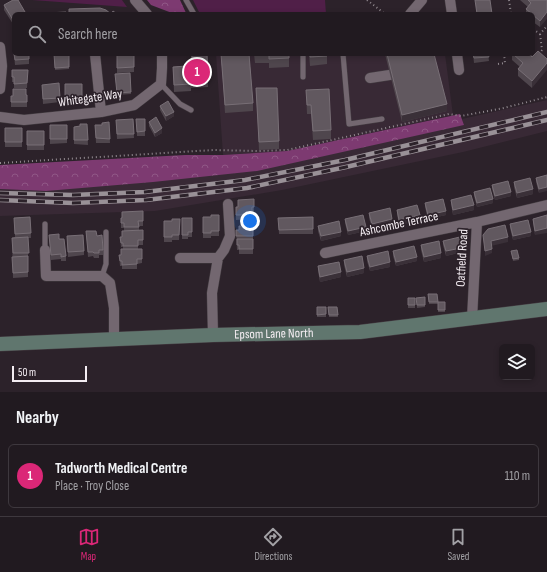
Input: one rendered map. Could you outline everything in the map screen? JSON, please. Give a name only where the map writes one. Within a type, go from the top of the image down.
[{"type":"main road","name":"Epsom Lane North","points":[[0,344],[213,335],[360,332],[547,309]]},
{"type":"street","points":[[135,0],[145,12]]},
{"type":"street","points":[[412,12],[422,0]]},
{"type":"street","points":[[450,0],[452,12]]},
{"type":"street","points":[[0,48],[2,66],[0,89]]},
{"type":"street","points":[[95,56],[102,112]]},
{"type":"street","points":[[161,84],[162,56]]},
{"type":"street","points":[[370,78],[399,73],[402,69],[400,56]]},
{"type":"street","points":[[457,56],[459,70]]},
{"type":"street","name":"Whitegate Way","points":[[0,117],[24,120],[102,112],[134,105],[161,84]]},
{"type":"street","points":[[213,335],[212,293],[218,258],[224,250],[230,236],[228,204]]},
{"type":"street","name":"Oatfield Road","points":[[472,318],[477,222],[547,205]]},
{"type":"street","name":"Ashcombe Terrace","points":[[325,253],[477,222]]},
{"type":"street","points":[[45,250],[46,276],[102,276],[110,283],[114,308],[114,339]]},
{"type":"street","points":[[180,258],[218,258]]},
{"type":"lane","points":[[186,0],[193,12]]},
{"type":"lane","points":[[303,56],[303,77]]},
{"type":"lane","points":[[343,56],[349,124],[382,119]]},
{"type":"lane","points":[[161,84],[180,104],[191,110]]},
{"type":"lane","points":[[45,224],[45,250]]},
{"type":"lane","points":[[102,276],[106,264],[106,232]]},
{"type":"path","points":[[367,0],[382,12]]},
{"type":"path","points":[[509,0],[512,12]]},
{"type":"path","points":[[540,34],[547,26]]},
{"type":"path","points":[[535,30],[540,34],[542,50],[538,55]]},
{"type":"path","points":[[498,64],[505,63],[504,56]]},
{"type":"path","points":[[0,163],[214,150],[287,150],[449,114],[460,116],[504,108],[547,97]]},
{"type":"shaded area","points":[[32,0],[122,0],[127,7]]},
{"type":"shaded area","points":[[193,0],[325,0],[326,12],[199,12]]},
{"type":"shaded area","points":[[216,56],[445,56],[453,115],[287,151],[223,155]]},
{"type":"shaded area","points":[[547,100],[547,131],[463,152],[282,190],[155,211],[0,216],[0,189],[46,191],[464,125],[462,119]]},
{"type":"green space","points":[[147,0],[180,0],[186,12],[169,12],[151,5]]},
{"type":"green space","points":[[460,114],[464,125],[257,171],[46,191],[0,189],[0,165],[287,151]]},
{"type":"building","points":[[13,0],[18,0],[25,12],[12,12],[12,18],[4,5]]},
{"type":"building","points":[[475,0],[490,0],[492,12],[477,12]]},
{"type":"building","points":[[528,0],[547,0],[547,12],[540,21],[535,17],[535,12],[530,12],[526,9],[531,3]]},
{"type":"building","points":[[100,8],[108,12],[69,12],[69,9]]},
{"type":"building","points":[[538,51],[547,59],[547,63],[532,81],[518,69],[523,63],[515,56],[532,57],[535,56]]},
{"type":"building","points":[[14,56],[29,56],[29,59],[15,60]]},
{"type":"building","points":[[54,56],[69,56],[69,67],[55,68]]},
{"type":"building","points":[[117,56],[134,56],[134,67],[117,68]]},
{"type":"building","points":[[192,56],[207,56],[208,81],[174,85],[173,67],[192,64]]},
{"type":"building","points":[[221,56],[249,56],[253,103],[225,105]]},
{"type":"building","points":[[269,56],[289,56],[289,58],[269,59]]},
{"type":"building","points":[[387,56],[435,56],[447,104],[402,115]]},
{"type":"building","points":[[474,56],[489,57],[474,58]]},
{"type":"building","points":[[12,70],[28,70],[27,83],[14,84]]},
{"type":"building","points":[[130,73],[131,92],[117,93],[115,74]]},
{"type":"building","points":[[59,83],[60,98],[43,99],[42,85]]},
{"type":"building","points":[[65,84],[82,84],[82,98],[65,99]]},
{"type":"building","points":[[256,88],[277,88],[279,141],[259,142]]},
{"type":"building","points":[[13,89],[26,89],[27,102],[11,102]]},
{"type":"building","points":[[329,89],[331,130],[313,131],[311,105],[307,105],[306,90]]},
{"type":"building","points":[[168,101],[174,112],[166,116],[160,106]]},
{"type":"building","points":[[156,117],[162,128],[155,133],[149,122]]},
{"type":"building","points":[[133,119],[134,134],[117,134],[116,120]]},
{"type":"building","points":[[136,119],[145,119],[145,131],[137,132]]},
{"type":"building","points":[[109,122],[110,139],[96,138],[95,125],[102,125],[102,123]]},
{"type":"building","points":[[80,124],[87,124],[88,140],[74,140],[74,127],[80,126]]},
{"type":"building","points":[[50,125],[67,125],[67,139],[50,139]]},
{"type":"building","points":[[5,128],[22,128],[22,142],[5,142]]},
{"type":"building","points":[[27,131],[44,131],[44,145],[27,145]]},
{"type":"building","points":[[547,175],[547,187],[539,189],[536,178]]},
{"type":"building","points":[[530,178],[533,189],[517,193],[514,182]]},
{"type":"building","points":[[508,181],[511,192],[495,196],[492,185]]},
{"type":"building","points":[[490,188],[493,199],[477,203],[474,192]]},
{"type":"building","points":[[471,195],[474,205],[453,210],[451,200]]},
{"type":"building","points":[[254,199],[252,215],[236,215],[238,200]]},
{"type":"building","points":[[443,199],[446,211],[428,215],[425,203]]},
{"type":"building","points":[[417,205],[420,215],[399,220],[397,210]]},
{"type":"building","points":[[390,208],[392,219],[372,224],[369,213]]},
{"type":"building","points":[[143,211],[143,221],[138,221],[139,227],[124,227],[124,223],[121,223],[122,212]]},
{"type":"building","points":[[211,215],[219,215],[219,231],[203,233],[203,217],[211,217]]},
{"type":"building","points":[[363,215],[366,227],[348,231],[345,219]]},
{"type":"building","points":[[547,215],[547,228],[535,231],[533,219]]},
{"type":"building","points":[[30,217],[31,233],[15,234],[14,218]]},
{"type":"building","points":[[313,217],[313,229],[279,230],[278,218]]},
{"type":"building","points":[[182,218],[192,218],[192,232],[188,232],[188,235],[182,235]]},
{"type":"building","points":[[172,219],[180,219],[179,235],[164,237],[164,221],[172,221]]},
{"type":"building","points":[[528,220],[531,232],[513,236],[510,224]]},
{"type":"building","points":[[339,221],[341,232],[321,236],[318,226]]},
{"type":"building","points":[[505,225],[508,237],[491,241],[492,249],[485,251],[483,235],[488,229]]},
{"type":"building","points":[[239,226],[253,226],[253,236],[236,236],[236,230],[239,230]]},
{"type":"building","points":[[143,230],[143,240],[138,240],[138,246],[123,246],[120,237],[122,237],[122,231]]},
{"type":"building","points":[[86,231],[96,231],[97,236],[102,235],[103,250],[99,250],[99,253],[88,252]]},
{"type":"building","points":[[59,234],[59,239],[64,239],[66,256],[61,257],[61,254],[51,255],[49,235]]},
{"type":"building","points":[[83,235],[84,251],[68,252],[67,236]]},
{"type":"building","points":[[464,236],[466,247],[446,251],[443,241]]},
{"type":"building","points":[[28,237],[29,253],[13,253],[12,238]]},
{"type":"building","points":[[237,239],[253,239],[253,249],[239,249]]},
{"type":"building","points":[[439,241],[441,253],[424,257],[421,245]]},
{"type":"building","points":[[414,246],[417,257],[396,262],[393,251]]},
{"type":"building","points":[[121,249],[142,249],[142,259],[137,259],[137,264],[122,265],[119,255],[121,255]]},
{"type":"building","points":[[517,250],[519,258],[513,259],[511,251]]},
{"type":"building","points":[[388,251],[390,262],[370,267],[367,256]]},
{"type":"building","points":[[28,256],[28,272],[13,273],[12,257]]},
{"type":"building","points":[[362,256],[364,268],[347,272],[344,260]]},
{"type":"building","points":[[339,262],[341,272],[320,277],[318,266]]},
{"type":"building","points":[[428,294],[437,294],[438,302],[429,302]]},
{"type":"building","points":[[425,297],[425,305],[417,305],[416,298]]},
{"type":"building","points":[[408,298],[415,298],[415,305],[408,305]]},
{"type":"building","points":[[438,302],[445,302],[445,310],[438,310]]},
{"type":"building","points":[[317,307],[326,307],[326,314],[317,315]]},
{"type":"building","points":[[328,307],[337,307],[338,315],[329,315]]},
{"type":"railway","points":[[0,193],[73,195],[145,192],[245,180],[345,160],[547,112]]},
{"type":"railway","points":[[0,200],[73,203],[146,200],[247,188],[346,167],[547,120]]},
{"type":"place","name":"Tadworth Medical Centre","points":[[197,72]]}]
